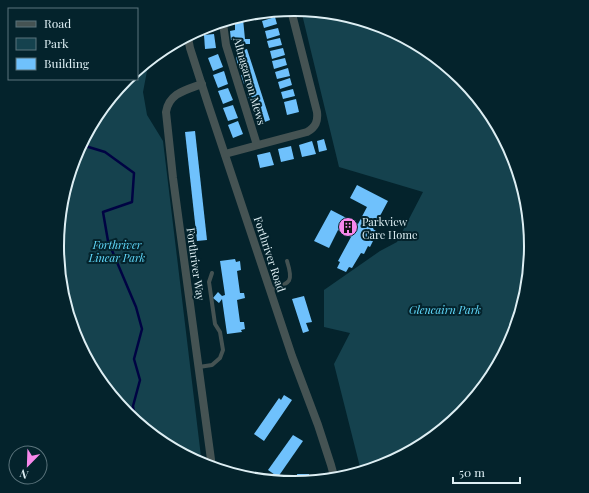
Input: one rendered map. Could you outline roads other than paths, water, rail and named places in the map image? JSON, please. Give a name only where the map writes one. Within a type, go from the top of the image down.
[{"type":"street","points":[[225,154],[307,132],[315,126],[318,118],[318,112],[294,16]]},
{"type":"street","name":"Altnagarron Mews","points":[[224,27],[226,45],[257,145]]},
{"type":"street","name":"Forthriver Road","points":[[189,42],[292,356],[320,430],[333,474]]},
{"type":"street","name":"Forthriver Way","points":[[202,84],[173,97],[167,106],[166,112],[173,178],[211,461]]},
{"type":"lane","points":[[270,290],[287,283],[290,280],[291,276],[287,261]]},
{"type":"lane","points":[[198,367],[212,365],[220,358],[223,350],[220,332],[215,324],[209,282],[212,273]]},
{"type":"waterway","points":[[87,147],[105,152],[134,173],[132,202],[103,212],[108,241],[136,307],[142,329],[134,359],[140,380],[133,406],[134,411]]},
{"type":"place","name":"Parkview Care Home","points":[[348,227]]},
{"type":"park label","name":"Forthriver Linear Park","points":[[117,250]]},
{"type":"park label","name":"Glencairn Park","points":[[445,309]]}]
